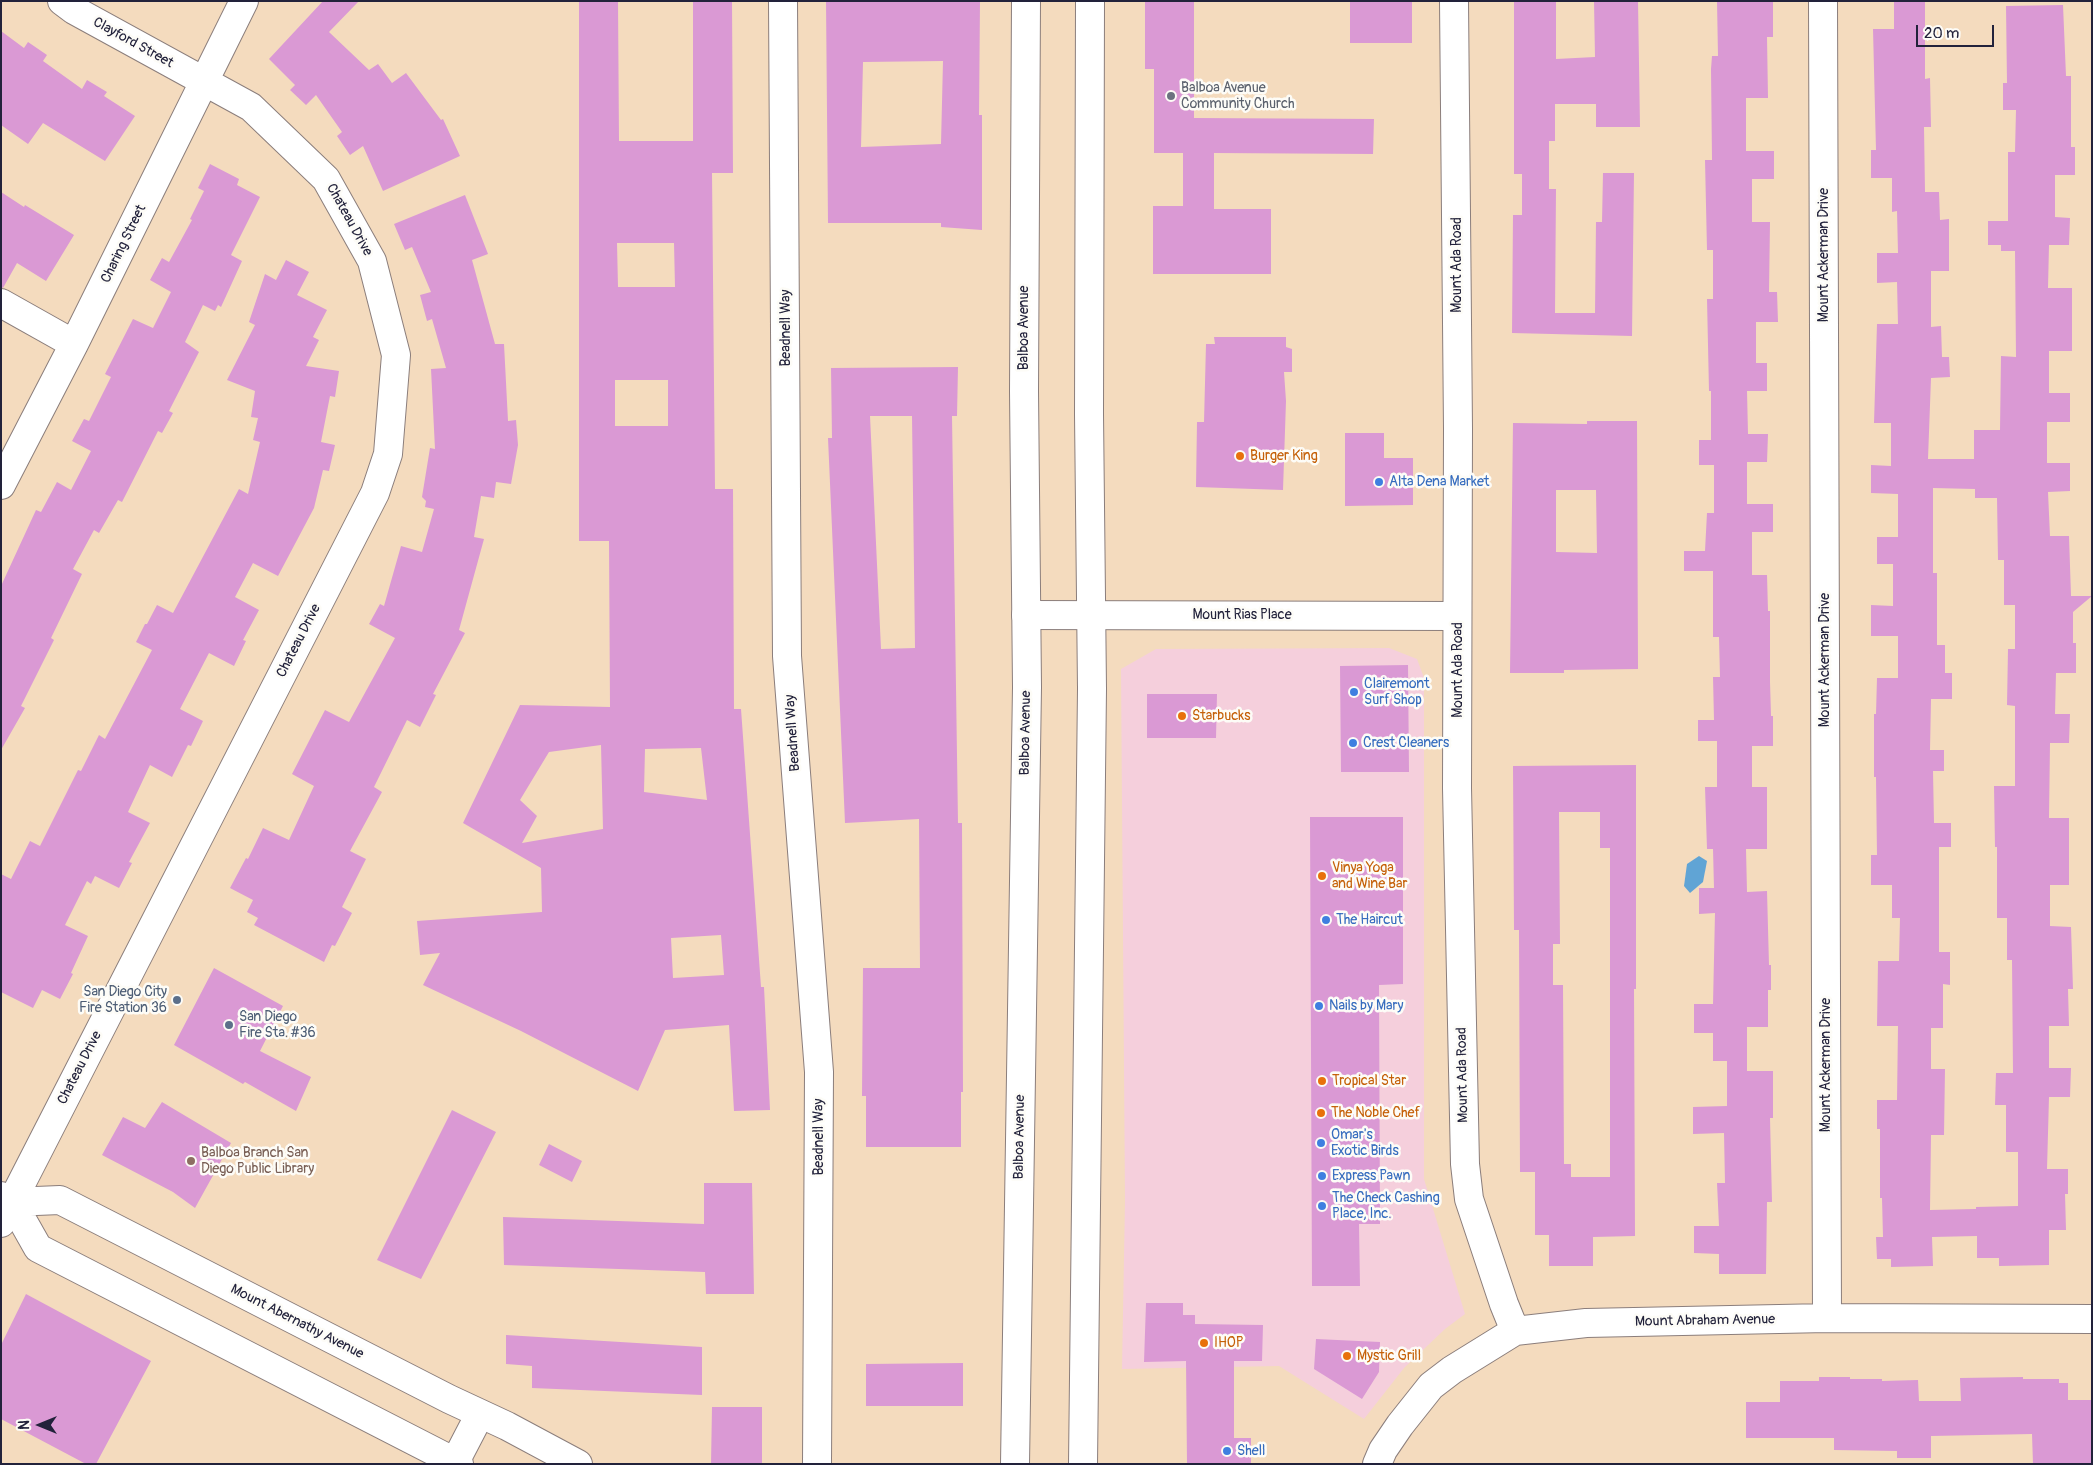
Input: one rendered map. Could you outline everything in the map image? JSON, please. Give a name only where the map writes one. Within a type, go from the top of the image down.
[{"type":"street","name":"Clayford Street","points":[[62,1],[74,10],[205,82]]},
{"type":"street","name":"Charing Street","points":[[1,485],[74,344],[244,1]]},
{"type":"street","name":"Beadnell Way","points":[[783,1],[787,656],[819,1072],[817,1464]]},
{"type":"street","name":"Balboa Avenue","points":[[1015,1464],[1026,687],[1024,378],[1026,1]]},
{"type":"street","points":[[1083,1464],[1092,689],[1089,414],[1090,1]]},
{"type":"street","name":"Mount Ada Road","points":[[1454,1],[1458,429],[1458,798],[1465,1164],[1469,1199],[1504,1304],[1515,1331]]},
{"type":"street","name":"Mount Ackerman Drive","points":[[1823,1],[1827,1318]]},
{"type":"street","name":"Chateau Drive","points":[[5,1207],[375,493],[388,454],[396,355],[372,261],[326,179],[251,107],[205,82]]},
{"type":"street","points":[[1,303],[74,344]]},
{"type":"street","name":"Mount Rias Place","points":[[1026,615],[1457,616]]},
{"type":"street","name":"Mount Abernathy Avenue","points":[[5,1207],[60,1200],[578,1464]]},
{"type":"street","points":[[5,1207],[38,1248],[456,1463],[480,1414]]},
{"type":"street","name":"Mount Abraham Avenue","points":[[1377,1464],[1383,1450],[1400,1425],[1431,1386],[1452,1370],[1515,1331],[1586,1323],[1827,1318],[2092,1319]]},
{"type":"shaded area","points":[[1389,648],[1417,659],[1424,678],[1424,1179],[1465,1314],[1445,1329],[1404,1368],[1364,1419],[1279,1366],[1122,1369],[1125,1201],[1121,669],[1156,649]]},
{"type":"water","points":[[1699,856],[1707,861],[1703,882],[1690,893],[1684,886],[1687,864]]},
{"type":"building","points":[[323,1],[359,1],[329,32],[369,70],[378,64],[392,83],[406,73],[441,120],[443,119],[460,156],[383,191],[363,146],[350,155],[337,136],[342,132],[316,95],[306,105],[290,90],[295,85],[269,59]]},
{"type":"building","points":[[579,1],[618,1],[619,141],[693,141],[693,1],[732,1],[733,173],[712,173],[715,489],[733,489],[734,709],[741,709],[761,987],[764,987],[770,1110],[734,1111],[729,1025],[665,1030],[638,1091],[521,1031],[423,985],[440,953],[420,955],[417,921],[542,912],[541,868],[463,823],[520,705],[610,707],[609,541],[579,541]],"holes":[[[617,243],[674,243],[675,287],[618,287]],[[615,380],[668,380],[668,426],[615,426]],[[601,745],[603,829],[522,843],[537,816],[520,800],[549,752]],[[701,748],[707,800],[644,792],[645,749]],[[721,935],[724,975],[673,978],[671,938]]]},
{"type":"building","points":[[826,1],[980,1],[979,115],[982,115],[982,230],[941,227],[941,223],[828,223]],"holes":[[[943,61],[941,144],[861,147],[863,62]]]},
{"type":"building","points":[[1145,1],[1194,1],[1194,118],[1374,119],[1373,154],[1214,153],[1214,209],[1271,209],[1271,274],[1153,274],[1153,206],[1183,206],[1183,153],[1154,153],[1154,69],[1145,69]]},
{"type":"building","points":[[1350,1],[1412,1],[1412,43],[1350,43]]},
{"type":"building","points":[[1514,1],[1556,1],[1556,59],[1595,57],[1594,1],[1638,1],[1640,127],[1596,127],[1596,104],[1555,104],[1555,141],[1549,141],[1549,189],[1556,189],[1555,313],[1595,313],[1596,222],[1602,222],[1603,173],[1634,173],[1632,336],[1512,333],[1513,215],[1522,215],[1522,174],[1514,174]]},
{"type":"building","points":[[1717,1],[1773,1],[1773,37],[1767,37],[1768,98],[1746,98],[1746,151],[1774,151],[1774,179],[1752,179],[1752,222],[1770,222],[1769,292],[1777,292],[1778,322],[1756,322],[1756,363],[1767,363],[1767,391],[1747,391],[1748,434],[1768,434],[1767,462],[1747,462],[1747,504],[1773,504],[1773,532],[1752,532],[1752,575],[1767,575],[1768,611],[1770,611],[1770,682],[1773,746],[1752,746],[1752,787],[1767,787],[1767,849],[1746,849],[1747,892],[1767,891],[1769,965],[1771,965],[1771,990],[1768,990],[1768,1027],[1747,1027],[1747,1071],[1773,1071],[1773,1118],[1770,1118],[1772,1202],[1767,1202],[1766,1274],[1719,1274],[1719,1254],[1694,1253],[1694,1226],[1719,1226],[1717,1183],[1725,1183],[1724,1133],[1693,1134],[1693,1107],[1727,1106],[1727,1061],[1713,1061],[1713,1033],[1694,1033],[1694,1004],[1713,1004],[1715,913],[1699,914],[1699,888],[1714,888],[1713,849],[1707,849],[1705,787],[1717,787],[1717,741],[1698,741],[1698,720],[1714,720],[1713,677],[1720,677],[1719,637],[1713,637],[1713,571],[1684,571],[1684,551],[1705,551],[1707,513],[1714,513],[1714,465],[1699,465],[1699,440],[1711,440],[1707,299],[1713,299],[1713,250],[1707,250],[1705,160],[1712,160],[1711,69],[1712,56],[1718,56]]},
{"type":"building","points":[[1894,1],[1925,1],[1925,79],[1930,78],[1931,127],[1924,127],[1925,192],[1939,192],[1940,220],[1949,219],[1949,271],[1931,271],[1931,327],[1941,326],[1942,357],[1949,357],[1950,377],[1931,378],[1928,459],[1974,459],[1974,430],[2000,430],[2001,356],[2016,357],[2015,251],[2001,251],[2001,245],[1988,245],[1988,221],[2008,221],[2008,152],[2015,152],[2016,110],[2003,110],[2003,83],[2007,83],[2006,6],[2063,5],[2066,76],[2071,76],[2071,147],[2075,147],[2075,175],[2055,175],[2055,217],[2070,218],[2069,245],[2049,245],[2048,288],[2072,288],[2072,351],[2049,351],[2049,393],[2070,393],[2070,422],[2047,422],[2047,463],[2070,463],[2070,491],[2048,492],[2050,536],[2069,536],[2071,596],[2092,596],[2073,612],[2073,643],[2076,643],[2076,673],[2056,673],[2055,714],[2070,714],[2069,743],[2050,743],[2049,818],[2069,818],[2069,885],[2050,885],[2050,926],[2071,927],[2073,989],[2068,989],[2069,1026],[2049,1026],[2049,1068],[2071,1068],[2070,1097],[2049,1097],[2047,1169],[2068,1169],[2068,1194],[2065,1194],[2066,1230],[2049,1230],[2049,1265],[1999,1266],[1999,1258],[1977,1258],[1977,1236],[1932,1237],[1933,1266],[1891,1267],[1891,1259],[1877,1259],[1876,1237],[1883,1237],[1882,1198],[1880,1198],[1880,1129],[1877,1129],[1877,1100],[1897,1100],[1898,1026],[1877,1026],[1878,961],[1899,961],[1900,918],[1892,918],[1892,885],[1871,885],[1871,855],[1877,855],[1874,714],[1876,714],[1877,678],[1898,678],[1898,636],[1871,636],[1871,605],[1893,606],[1893,564],[1877,564],[1877,537],[1898,537],[1898,494],[1871,493],[1871,465],[1891,466],[1891,423],[1874,423],[1877,324],[1898,324],[1897,282],[1877,283],[1877,253],[1898,253],[1897,211],[1892,212],[1892,178],[1871,178],[1871,150],[1876,150],[1873,29],[1894,29]],"holes":[[[1933,488],[1975,489],[1975,498],[1997,498],[1998,560],[2004,560],[2004,605],[2015,605],[2015,649],[2008,649],[2007,705],[2015,706],[2015,786],[1994,786],[1995,847],[1997,847],[1997,918],[2007,918],[2007,960],[2012,960],[2013,1073],[1996,1073],[1995,1105],[2006,1105],[2006,1152],[2018,1152],[2018,1206],[1930,1210],[1931,1135],[1944,1135],[1945,1069],[1931,1069],[1931,1028],[1943,1028],[1943,984],[1950,985],[1950,952],[1939,952],[1939,847],[1951,847],[1951,823],[1934,823],[1933,771],[1944,771],[1944,750],[1930,750],[1931,699],[1952,699],[1952,673],[1945,673],[1945,645],[1937,645],[1937,573],[1933,573]]]},
{"type":"building","points":[[1,31],[24,48],[28,42],[47,55],[43,61],[82,89],[87,80],[107,92],[104,96],[135,116],[105,161],[43,123],[28,144],[1,125]]},
{"type":"building","points":[[210,164],[239,179],[237,185],[260,197],[231,255],[242,261],[221,307],[218,305],[215,311],[203,305],[185,342],[199,352],[169,411],[173,413],[162,433],[158,431],[122,502],[118,500],[99,533],[94,530],[73,569],[82,574],[51,638],[54,640],[21,706],[25,708],[1,750],[1,586],[36,510],[41,512],[57,482],[71,490],[91,451],[72,441],[84,419],[89,421],[111,377],[105,374],[133,319],[153,328],[171,292],[150,280],[162,258],[169,262],[192,220],[190,219],[204,191],[198,188]]},
{"type":"building","points":[[1,192],[74,235],[46,281],[17,263],[3,288],[1,287]]},
{"type":"building","points":[[465,195],[488,254],[472,260],[495,344],[504,344],[508,421],[516,420],[518,445],[511,484],[496,482],[494,498],[481,496],[474,537],[484,539],[459,630],[465,633],[433,694],[436,695],[420,727],[407,720],[374,787],[382,792],[350,851],[366,859],[342,907],[352,913],[335,946],[332,945],[324,962],[254,925],[258,918],[247,912],[253,900],[230,888],[246,858],[248,859],[263,828],[289,840],[314,786],[292,774],[325,710],[349,722],[395,638],[369,624],[380,604],[384,606],[401,546],[422,552],[434,509],[425,507],[426,501],[422,497],[430,448],[435,449],[431,369],[446,368],[432,319],[427,321],[420,295],[431,292],[412,247],[405,250],[394,224]]},
{"type":"building","points":[[286,260],[309,272],[297,295],[327,310],[313,337],[319,340],[306,366],[339,371],[335,397],[330,396],[321,442],[335,445],[329,471],[323,470],[314,508],[278,576],[253,563],[235,597],[259,610],[243,640],[246,641],[234,666],[209,653],[180,709],[203,721],[191,746],[188,745],[172,777],[150,765],[128,812],[150,823],[129,862],[132,863],[119,888],[95,876],[91,884],[87,881],[65,925],[88,936],[71,973],[73,974],[60,999],[42,990],[33,1008],[1,992],[1,874],[11,879],[30,841],[40,846],[78,770],[81,771],[99,735],[105,739],[152,650],[136,642],[145,624],[147,624],[157,605],[173,613],[239,489],[248,494],[260,442],[253,440],[258,418],[251,417],[255,391],[227,380],[255,325],[249,322],[265,274],[276,280]]},
{"type":"building","points":[[1214,337],[1286,337],[1286,347],[1292,349],[1292,372],[1284,372],[1286,401],[1283,490],[1196,487],[1197,422],[1204,422],[1206,344],[1215,344]]},
{"type":"building","points":[[958,367],[957,416],[952,416],[958,823],[962,823],[963,1092],[961,1092],[961,1147],[866,1147],[866,1096],[862,1096],[863,968],[920,968],[919,819],[845,823],[828,438],[832,438],[831,368]],"holes":[[[870,416],[912,416],[915,648],[881,649]]]},
{"type":"building","points":[[1587,421],[1637,421],[1638,669],[1564,670],[1564,673],[1510,673],[1513,423],[1587,424]],"holes":[[[1556,490],[1596,490],[1597,553],[1556,552]]]},
{"type":"building","name":"Alta Dena Market","points":[[1345,433],[1384,433],[1384,458],[1413,458],[1413,505],[1345,506]]},
{"type":"building","points":[[1408,665],[1409,772],[1341,772],[1340,666]]},
{"type":"building","name":"Starbucks","points":[[1147,694],[1217,694],[1216,738],[1147,738]]},
{"type":"building","points":[[1636,765],[1636,989],[1634,989],[1635,1236],[1593,1237],[1593,1266],[1549,1266],[1549,1235],[1535,1235],[1535,1172],[1520,1172],[1519,930],[1514,930],[1513,766]],"holes":[[[1559,812],[1600,812],[1600,848],[1610,848],[1610,1177],[1571,1177],[1571,1164],[1564,1164],[1563,985],[1553,985],[1553,944],[1560,944]]]},
{"type":"building","points":[[1310,817],[1403,817],[1403,984],[1379,985],[1380,1224],[1359,1224],[1360,1286],[1312,1286]]},
{"type":"building","name":"San Diego Fire Sta. #36","points":[[214,968],[283,1006],[260,1051],[311,1077],[296,1111],[174,1045]]},
{"type":"building","points":[[162,1102],[231,1143],[195,1208],[173,1192],[102,1155],[123,1117],[145,1128]]},
{"type":"building","points":[[452,1110],[496,1132],[421,1279],[377,1260]]},
{"type":"building","points":[[549,1144],[582,1161],[572,1182],[539,1165]]},
{"type":"building","points":[[704,1183],[752,1183],[754,1294],[706,1294],[705,1272],[504,1265],[503,1217],[704,1224]]},
{"type":"building","points":[[26,1294],[151,1361],[96,1464],[86,1464],[1,1419],[1,1345]]},
{"type":"building","points":[[1146,1303],[1183,1303],[1183,1315],[1195,1315],[1195,1324],[1263,1325],[1262,1361],[1234,1361],[1234,1438],[1251,1438],[1251,1464],[1187,1464],[1186,1361],[1144,1362]]},
{"type":"building","points":[[506,1335],[702,1347],[702,1395],[532,1388],[532,1366],[506,1364]]},
{"type":"building","name":"Mystic Grill","points":[[1316,1339],[1380,1342],[1379,1372],[1362,1399],[1314,1369]]},
{"type":"building","points":[[963,1363],[963,1406],[866,1406],[866,1364]]},
{"type":"building","points":[[1819,1377],[1882,1379],[1882,1381],[1918,1380],[1919,1401],[1961,1401],[1960,1378],[2023,1377],[2023,1379],[2059,1379],[2059,1383],[2068,1383],[2068,1400],[2092,1400],[2091,1464],[2033,1464],[2032,1434],[1931,1436],[1931,1458],[1897,1458],[1897,1451],[1834,1450],[1834,1438],[1746,1438],[1746,1402],[1780,1402],[1780,1381],[1819,1381]]},
{"type":"building","points":[[712,1407],[762,1407],[762,1464],[711,1464]]},
{"type":"place","name":"Balboa Avenue Community Church","points":[[1171,96]]},
{"type":"place","name":"Burger King","points":[[1240,456]]},
{"type":"place","name":"Alta Dena Market","points":[[1379,482]]},
{"type":"place","name":"Clairemont Surf Shop","points":[[1354,692]]},
{"type":"place","name":"Starbucks","points":[[1182,716]]},
{"type":"place","name":"Crest Cleaners","points":[[1353,743]]},
{"type":"place","name":"Vinya Yoga and Wine Bar","points":[[1322,876]]},
{"type":"place","name":"The Haircut","points":[[1326,920]]},
{"type":"place","name":"San Diego City Fire Station 36","points":[[177,1000]]},
{"type":"place","name":"Nails by Mary","points":[[1319,1006]]},
{"type":"place","name":"San Diego Fire Sta. #36","points":[[229,1025]]},
{"type":"place","name":"Tropical Star","points":[[1322,1081]]},
{"type":"place","name":"The Noble Chef","points":[[1321,1113]]},
{"type":"place","name":"Omar's Exotic Birds","points":[[1321,1143]]},
{"type":"place","name":"Balboa Branch San Diego Public Library","points":[[191,1161]]},
{"type":"place","name":"Express Pawn","points":[[1322,1176]]},
{"type":"place","name":"The Check Cashing Place, Inc.","points":[[1322,1206]]},
{"type":"place","name":"IHOP","points":[[1204,1343]]},
{"type":"place","name":"Mystic Grill","points":[[1347,1356]]},
{"type":"place","name":"Shell","points":[[1227,1451]]}]
